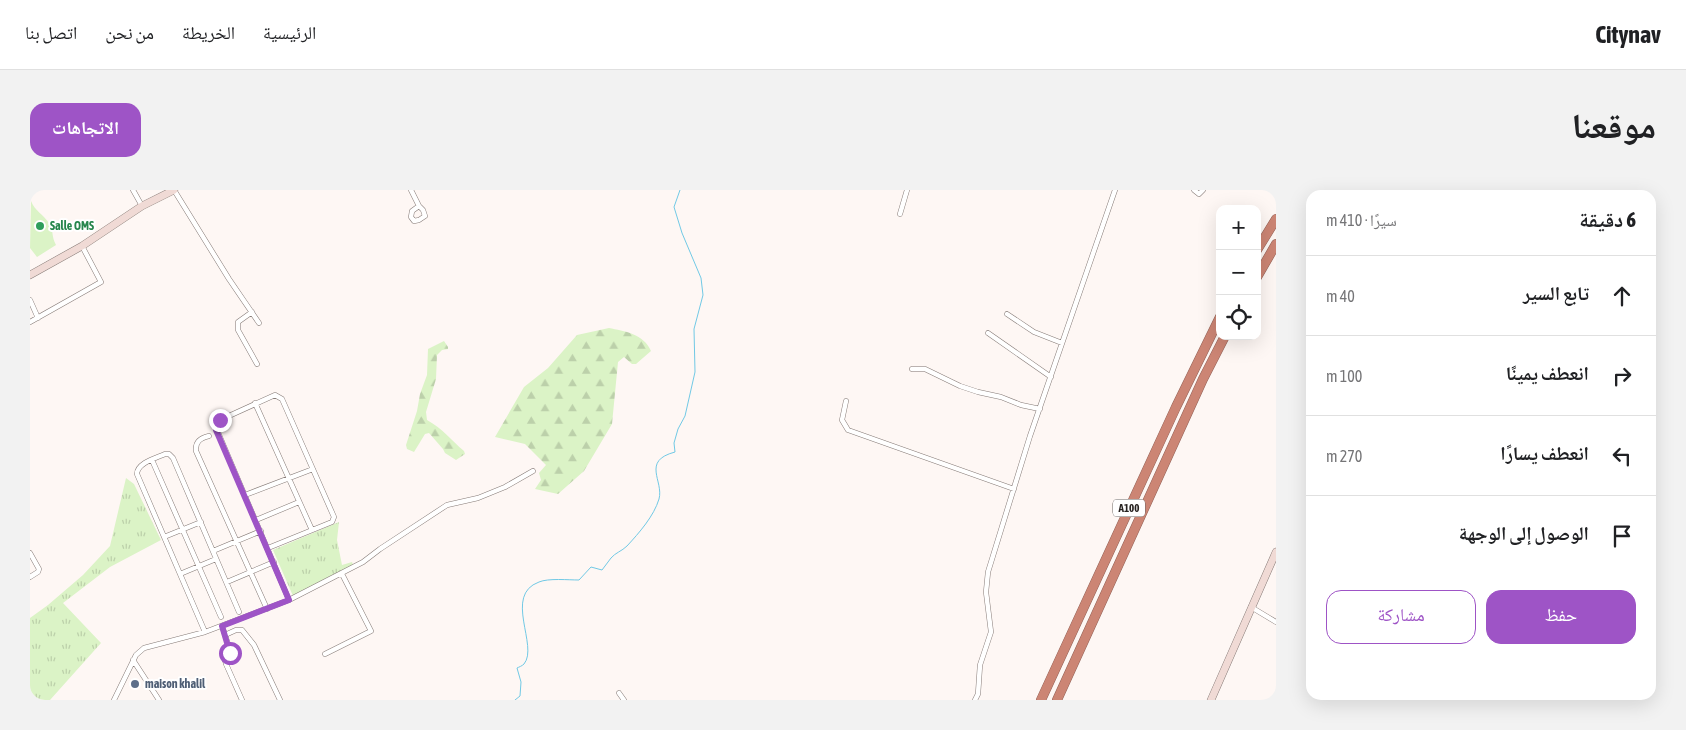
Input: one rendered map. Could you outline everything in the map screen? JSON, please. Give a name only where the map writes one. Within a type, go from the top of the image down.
[{"type":"highway","points":[[1261,244],[1276,220]]},
{"type":"highway","points":[[1261,270],[1276,244]]},
{"type":"highway","name":"A100","points":[[1041,700],[1176,407],[1216,325]]},
{"type":"highway","name":"A100","points":[[1057,700],[1203,379],[1223,340]]},
{"type":"street","points":[[133,190],[142,206]]},
{"type":"street","points":[[30,275],[82,246],[142,206],[174,190],[259,323]]},
{"type":"street","points":[[411,190],[419,206]]},
{"type":"street","points":[[900,214],[907,190]]},
{"type":"street","points":[[975,700],[978,694],[980,665],[991,632],[986,592],[988,572],[1040,408],[1115,190]]},
{"type":"street","points":[[1194,190],[1199,194],[1203,190]]},
{"type":"street","points":[[30,322],[101,282],[82,246]]},
{"type":"street","points":[[30,300],[38,318]]},
{"type":"street","points":[[252,312],[242,319],[238,325],[238,330],[256,364]]},
{"type":"street","points":[[1007,314],[1034,332],[1062,343]]},
{"type":"street","points":[[988,333],[1051,377]]},
{"type":"street","points":[[912,369],[925,369],[960,386],[1021,405],[1040,408]]},
{"type":"street","points":[[268,548],[332,522],[334,517],[281,397],[273,395],[220,420],[216,428],[289,600]]},
{"type":"street","points":[[846,401],[842,420],[848,430],[1014,489]]},
{"type":"street","points":[[255,404],[312,530]]},
{"type":"street","points":[[209,436],[199,440],[196,451],[267,609]]},
{"type":"street","points":[[205,632],[136,474],[139,467],[165,454],[172,456],[239,612]]},
{"type":"street","points":[[152,460],[221,617]]},
{"type":"street","points":[[245,496],[313,469]]},
{"type":"street","points":[[114,700],[133,660],[144,648],[205,632],[289,600],[363,562],[447,505],[478,498],[505,486],[533,470]]},
{"type":"street","points":[[256,520],[299,502]]},
{"type":"street","points":[[164,537],[201,522]]},
{"type":"street","points":[[213,551],[260,531]]},
{"type":"street","points":[[1212,700],[1276,552]]},
{"type":"street","points":[[30,553],[39,570],[30,577]]},
{"type":"street","points":[[180,574],[216,559]]},
{"type":"street","points":[[227,582],[274,562]]},
{"type":"street","points":[[325,654],[371,632],[342,574]]},
{"type":"street","points":[[1252,607],[1276,622]]},
{"type":"street","points":[[222,626],[230,650],[225,660],[226,664],[242,700]]},
{"type":"street","points":[[225,635],[236,630],[242,630],[254,645],[280,700]]},
{"type":"street","points":[[133,660],[159,700]]},
{"type":"street","points":[[619,693],[624,700]]},
{"type":"green space","name":"Salle OMS","points":[[31,201],[49,223],[56,245],[37,257],[30,248]]},
{"type":"green space","points":[[609,328],[639,337],[648,345],[651,351],[636,364],[632,364],[624,357],[618,362],[612,424],[584,471],[558,494],[535,489],[541,480],[539,473],[546,465],[525,444],[495,437],[524,387],[548,368],[577,335]]},
{"type":"green space","points":[[444,341],[448,349],[442,350],[437,355],[436,379],[426,412],[427,420],[433,423],[464,451],[465,454],[456,460],[445,453],[429,433],[425,434],[414,452],[407,449],[406,445],[427,375],[428,349]]},
{"type":"green space","points":[[126,478],[134,484],[161,540],[110,567],[63,603],[101,643],[50,700],[30,700],[30,618],[83,575],[110,546]]},
{"type":"green space","points":[[339,522],[337,540],[342,565],[352,562],[353,565],[293,596],[273,550]]},
{"type":"waterway","points":[[515,700],[520,696],[521,682],[517,668],[524,664],[527,656],[528,645],[522,609],[524,598],[529,589],[543,581],[579,580],[591,567],[602,570],[613,556],[627,546],[650,518],[657,505],[660,492],[656,466],[665,456],[675,452],[674,443],[678,429],[685,416],[695,372],[694,329],[703,295],[701,278],[682,233],[674,207],[680,190]]},
{"type":"place","name":"Salle OMS","points":[[40,226]]},
{"type":"place","name":"maison khalil","points":[[135,684]]},
{"type":"route","points":[[220,420],[216,430],[289,600],[222,626],[230,653]]}]
